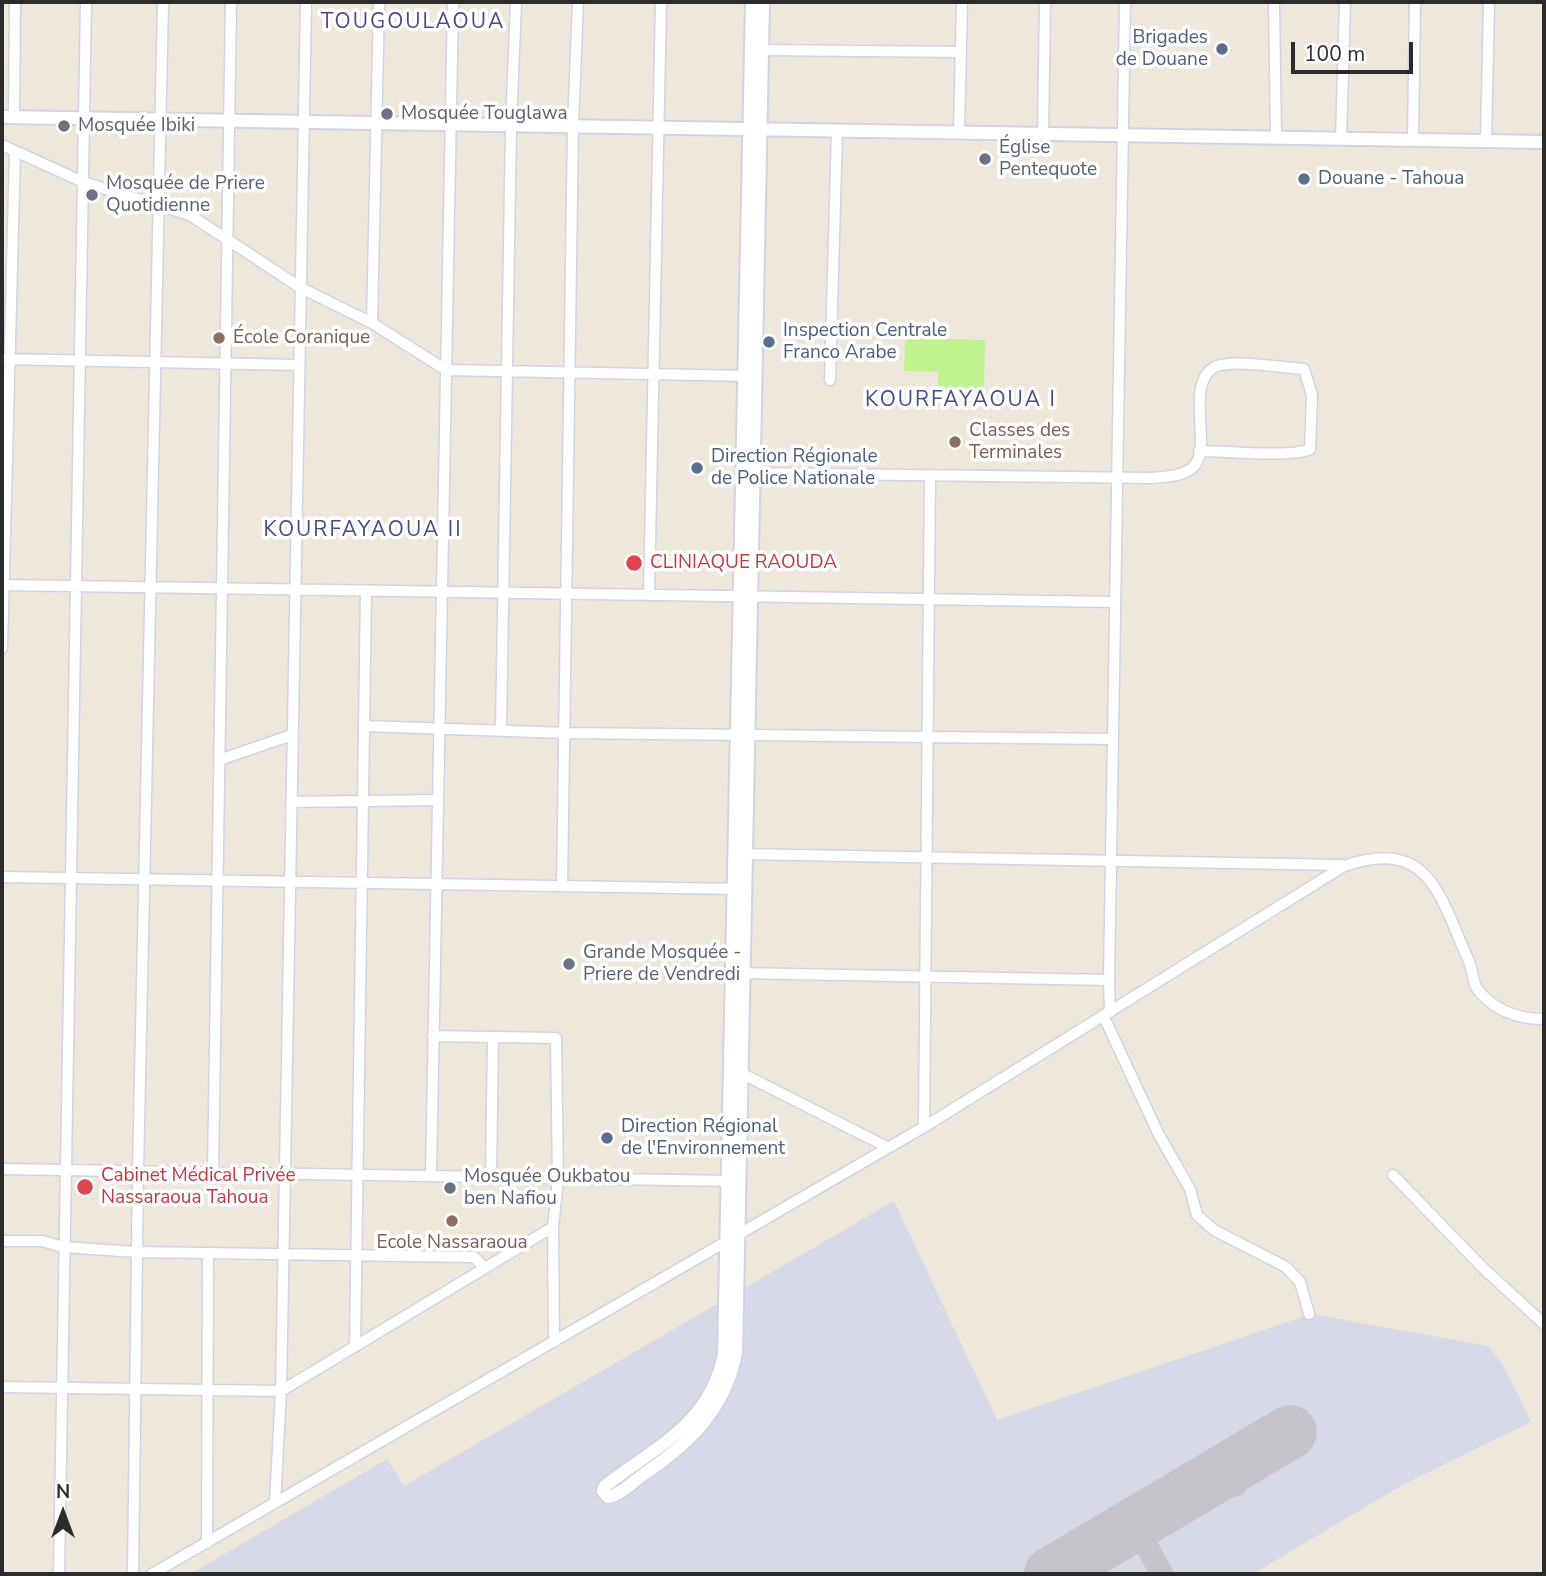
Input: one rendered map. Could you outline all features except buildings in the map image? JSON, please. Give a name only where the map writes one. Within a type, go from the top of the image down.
[{"type":"street","points":[[15,2],[8,117],[1544,142]]},
{"type":"street","points":[[59,1574],[86,2]]},
{"type":"street","points":[[133,1574],[136,1252],[163,2]]},
{"type":"street","points":[[213,1173],[231,2]]},
{"type":"street","points":[[275,1503],[281,1391],[306,2]]},
{"type":"street","points":[[372,323],[379,2]]},
{"type":"street","points":[[431,1176],[453,2]]},
{"type":"street","points":[[501,730],[511,125],[516,2]]},
{"type":"street","points":[[562,886],[573,126],[578,2]]},
{"type":"street","points":[[649,595],[661,2]]},
{"type":"street","points":[[735,973],[741,1073],[732,1181],[726,1242],[724,1354],[714,1388],[687,1425],[605,1486],[605,1496],[611,1497],[675,1453],[699,1432],[726,1389],[736,1353],[738,1235],[732,1181],[729,1066],[740,853],[755,129],[752,2]]},
{"type":"street","points":[[755,129],[763,2]]},
{"type":"street","points":[[959,132],[962,2]]},
{"type":"street","points":[[1043,134],[1045,2]]},
{"type":"street","points":[[1125,2],[1109,980],[1106,1013],[1159,1135],[1190,1189],[1197,1215],[1214,1230],[1286,1267],[1300,1282],[1309,1314]]},
{"type":"street","points":[[1275,2],[1276,138]]},
{"type":"street","points":[[1341,139],[1345,2]]},
{"type":"street","points":[[1413,140],[1415,2]]},
{"type":"street","points":[[1486,141],[1489,2]]},
{"type":"street","points":[[762,50],[960,52]]},
{"type":"street","points":[[830,380],[837,130]]},
{"type":"street","points":[[2,145],[83,182],[190,215],[301,288],[372,323],[446,370],[749,376]]},
{"type":"street","points":[[2,648],[7,359],[15,151]]},
{"type":"street","points":[[7,359],[299,365]]},
{"type":"street","points":[[748,473],[1149,478],[1177,475],[1192,469],[1199,460],[1199,449],[1200,436],[1200,413],[1202,382],[1212,369],[1228,364],[1304,369],[1309,376],[1312,394],[1310,449],[1303,453],[1199,451]]},
{"type":"street","points":[[924,1127],[931,599],[930,476]]},
{"type":"street","points":[[2,585],[1115,602]]},
{"type":"street","points":[[355,1346],[366,591]]},
{"type":"street","points":[[365,726],[566,733],[1113,739]]},
{"type":"street","points":[[219,760],[292,735]]},
{"type":"street","points":[[291,802],[438,800]]},
{"type":"street","points":[[740,853],[1344,866],[1384,856],[1404,859],[1423,870],[1470,963],[1476,988],[1513,1016],[1544,1019]]},
{"type":"street","points":[[152,1574],[924,1127],[1344,866]]},
{"type":"street","points":[[2,877],[738,889]]},
{"type":"street","points":[[735,973],[1109,980]]},
{"type":"street","points":[[433,1036],[555,1038],[558,1179],[554,1227],[554,1342]]},
{"type":"street","points":[[491,1178],[494,1037]]},
{"type":"street","points":[[729,1066],[887,1147]]},
{"type":"street","points":[[2,1169],[732,1181]]},
{"type":"street","points":[[1393,1175],[1483,1268],[1544,1324]]},
{"type":"street","points":[[2,1387],[281,1391],[554,1227]]},
{"type":"street","points":[[2,1241],[42,1241],[63,1247],[136,1252],[474,1257],[485,1268]]},
{"type":"street","points":[[206,1543],[208,1253]]},
{"type":"shaded area","points":[[894,1201],[997,1420],[1311,1314],[1489,1346],[1507,1372],[1531,1422],[1404,1484],[1253,1574],[190,1574],[387,1459],[404,1486]]},
{"type":"green space","points":[[905,338],[985,340],[984,389],[938,388],[938,372],[904,371]]},
{"type":"taxiway","points":[[1216,1476],[1238,1445]]},
{"type":"taxiway","points":[[1183,1498],[1198,1491],[1236,1485]]},
{"type":"taxiway","points":[[1135,1525],[1162,1574]]},
{"type":"runway","points":[[1051,1574],[1290,1432]]},
{"type":"place","name":"Brigades de Douane","points":[[1222,49]]},
{"type":"place","name":"Mosquée Touglawa","points":[[387,114]]},
{"type":"place","name":"Mosquée Ibiki","points":[[64,126]]},
{"type":"place","name":"Église Pentequote","points":[[985,159]]},
{"type":"place","name":"Douane - Tahoua","points":[[1304,179]]},
{"type":"place","name":"Mosquée de Priere Quotidienne","points":[[92,195]]},
{"type":"place","name":"École Coranique","points":[[219,338]]},
{"type":"place","name":"Inspection Centrale Franco Arabe","points":[[769,342]]},
{"type":"place","name":"Classes des Terminales","points":[[955,442]]},
{"type":"place","name":"Direction Régionale de Police Nationale","points":[[697,468]]},
{"type":"place","name":"CLINIAQUE RAOUDA","points":[[634,563]]},
{"type":"place","name":"Grande Mosquée - Priere de Vendredi","points":[[569,964]]},
{"type":"place","name":"Direction Régional de l'Environnement","points":[[607,1138]]},
{"type":"place","name":"Cabinet Médical Privée Nassaraoua Tahoua","points":[[85,1187]]},
{"type":"place","name":"Mosquée Oukbatou ben Nafiou","points":[[450,1188]]},
{"type":"place","name":"Ecole Nassaraoua","points":[[452,1221]]},
{"type":"district","name":"TOUGOULAOUA","points":[[413,23]]},
{"type":"district","name":"KOURFAYAOUA I","points":[[961,401]]},
{"type":"district","name":"KOURFAYAOUA II","points":[[363,531]]}]
